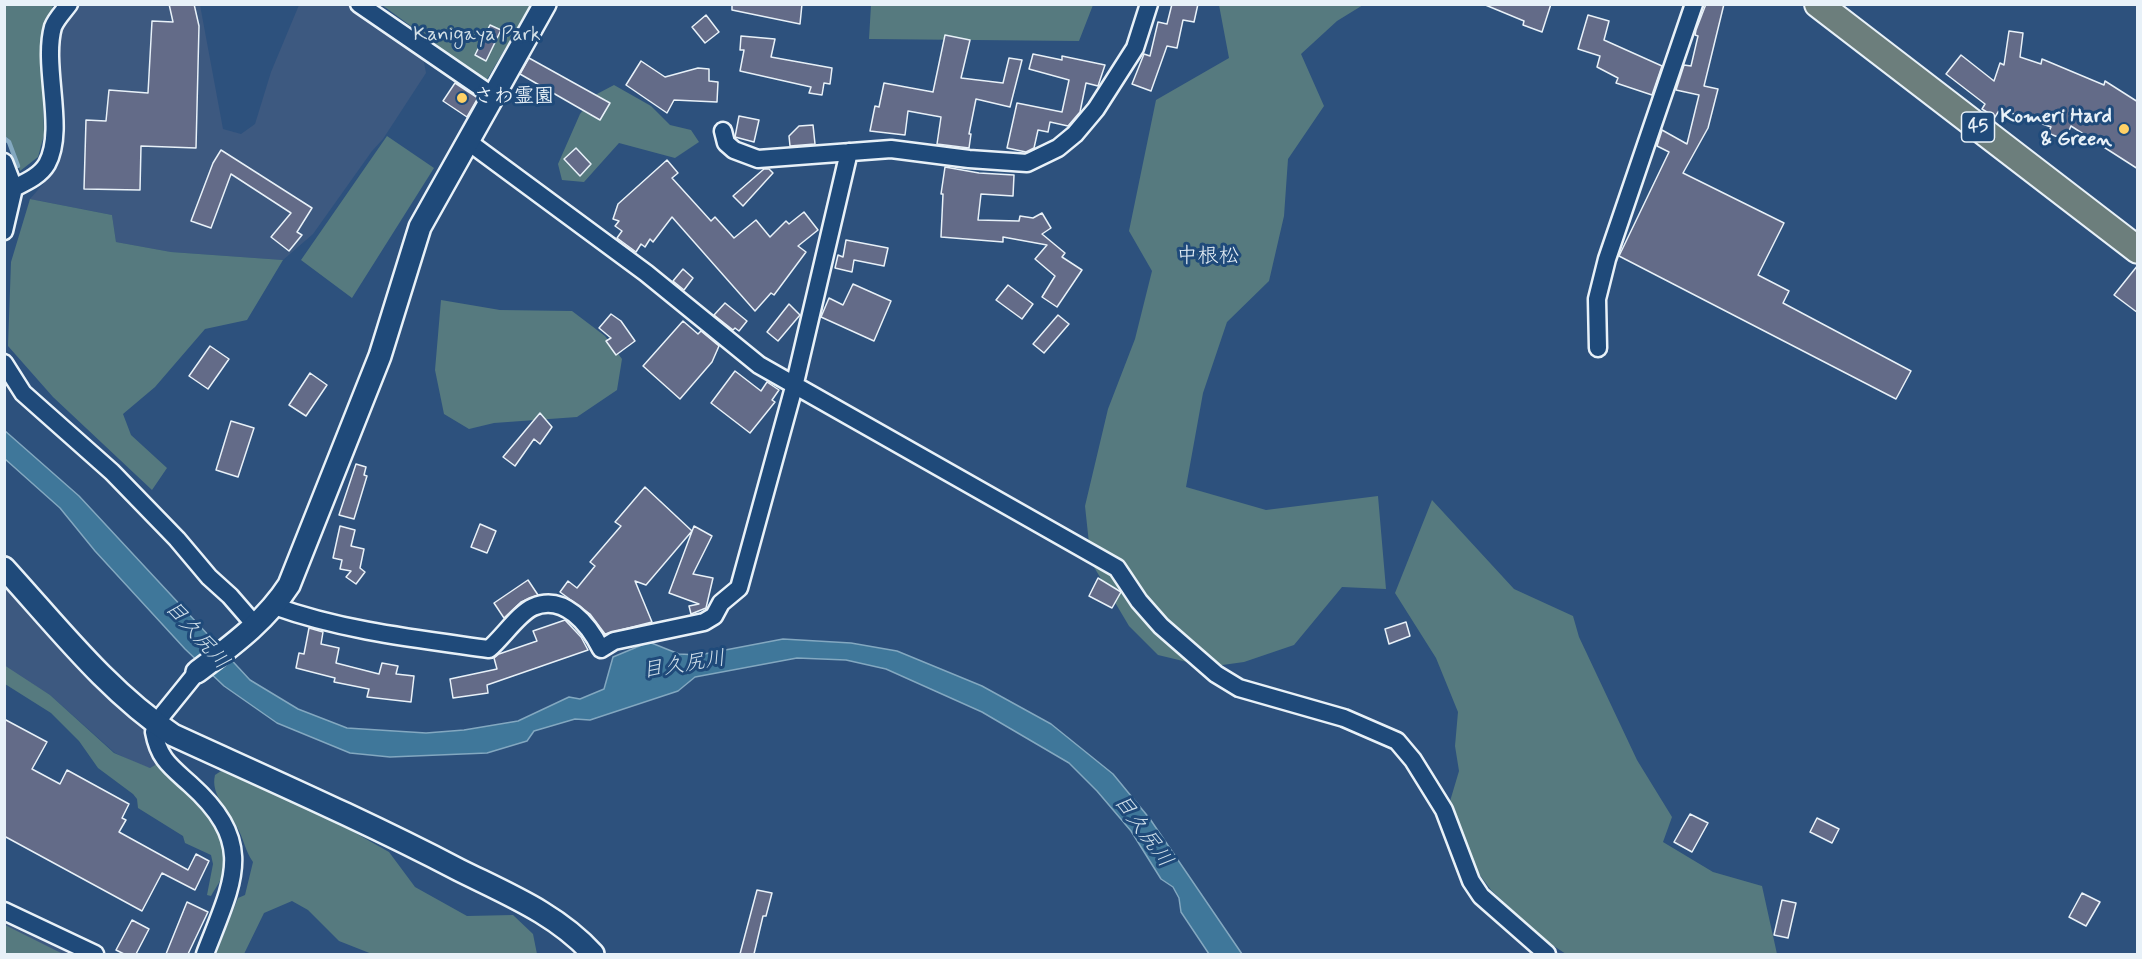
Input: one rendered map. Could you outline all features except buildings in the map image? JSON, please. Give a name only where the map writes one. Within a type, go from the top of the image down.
[{"type":"main road","name":"45","points":[[1818,4],[2138,250]]},
{"type":"street","points":[[14,188],[34,178],[46,165],[53,147],[50,56],[54,25],[69,4]]},
{"type":"street","points":[[359,4],[493,96]]},
{"type":"street","points":[[205,954],[227,897],[234,850],[228,829],[202,795],[161,757],[154,732],[156,724],[197,672],[251,630],[274,606],[297,567],[380,356],[420,227],[470,143],[493,96],[545,4]]},
{"type":"street","points":[[723,131],[726,143],[734,150],[758,159],[891,149],[969,159],[1027,163],[1058,148],[1075,134],[1096,109],[1135,48],[1149,4]]},
{"type":"street","points":[[1598,348],[1597,299],[1607,259],[1694,4]]},
{"type":"street","points":[[470,143],[646,273],[759,365],[794,387],[1117,568],[1139,601],[1161,626],[1216,674],[1231,683],[1344,718],[1397,741],[1413,760],[1444,810],[1471,881],[1481,896],[1547,954]]},
{"type":"street","points":[[274,606],[308,618],[415,638],[489,648],[533,607],[551,603],[580,618],[592,631],[601,649],[620,640],[704,622],[714,616],[721,603],[739,588],[794,387],[849,152]]},
{"type":"street","points":[[4,162],[14,188],[4,231]]},
{"type":"street","points":[[4,363],[23,393],[112,472],[177,539],[208,577],[230,596],[251,630]]},
{"type":"street","points":[[4,567],[86,660],[156,724],[173,735],[390,834],[538,908],[593,954]]},
{"type":"street","points":[[4,911],[95,954]]},
{"type":"shaded area","points":[[81,5],[200,5],[223,129],[241,134],[255,124],[271,72],[299,5],[349,5],[422,51],[426,73],[383,139],[313,234],[283,260],[171,252],[116,242],[112,215],[30,199],[56,169],[63,152],[58,37],[69,14]]},
{"type":"shaded area","points":[[5,583],[138,718],[159,763],[150,768],[115,753],[50,695],[5,668]]},
{"type":"shaded area","points":[[4,916],[81,954],[5,954]]},
{"type":"green space","points":[[5,5],[53,5],[42,45],[44,135],[38,157],[20,171],[8,138],[5,137]]},
{"type":"green space","name":"Kanigaya Park","points":[[382,5],[531,5],[486,81]]},
{"type":"green space","points":[[871,5],[1093,5],[1079,41],[869,39]]},
{"type":"green space","points":[[1219,5],[1363,5],[1337,21],[1301,54],[1324,106],[1288,159],[1284,216],[1269,281],[1227,322],[1203,393],[1186,487],[1266,510],[1378,496],[1386,589],[1342,587],[1294,645],[1244,662],[1208,667],[1158,655],[1129,626],[1091,562],[1085,506],[1108,409],[1135,339],[1152,271],[1129,231],[1156,100],[1229,58]]},
{"type":"green space","points":[[614,85],[651,106],[670,125],[691,130],[699,142],[675,158],[619,143],[584,182],[562,180],[558,164],[580,114],[595,95]]},
{"type":"green space","points":[[387,136],[434,168],[352,298],[301,260]]},
{"type":"green space","points":[[30,199],[112,215],[116,242],[171,252],[283,260],[247,320],[205,329],[155,387],[123,414],[131,435],[167,468],[152,490],[53,397],[8,346],[11,262]]},
{"type":"green space","points":[[441,300],[500,310],[572,311],[605,336],[622,359],[617,390],[577,417],[494,423],[469,429],[444,414],[435,370]]},
{"type":"green space","points":[[1432,500],[1514,589],[1573,616],[1579,637],[1637,760],[1672,817],[1663,842],[1713,872],[1762,886],[1777,954],[1566,954],[1543,939],[1491,890],[1461,850],[1448,808],[1459,771],[1455,746],[1458,712],[1436,658],[1395,593]]},
{"type":"green space","points":[[4,665],[50,695],[114,753],[150,768],[159,763],[204,806],[220,832],[227,863],[211,896],[207,895],[213,864],[211,855],[185,843],[183,836],[138,808],[137,799],[133,794],[98,768],[79,741],[51,713],[5,684]]},
{"type":"green space","points":[[221,771],[274,787],[389,852],[415,887],[467,916],[513,915],[533,934],[537,954],[372,954],[339,941],[308,910],[292,901],[264,913],[244,954],[216,954],[238,898],[245,895],[253,862],[234,821],[215,789],[215,775]]},
{"type":"green space","points":[[5,925],[59,952],[64,954],[5,954]]},
{"type":"water","name":"目久尻川","points":[[4,430],[79,496],[250,680],[298,709],[347,728],[426,733],[464,730],[518,721],[569,697],[580,699],[604,689],[613,657],[649,642],[679,654],[699,655],[783,639],[851,643],[897,651],[982,686],[1051,724],[1113,774],[1150,819],[1242,954],[1209,954],[1181,912],[1179,898],[1173,887],[1161,879],[1131,831],[1097,791],[1069,763],[982,712],[886,669],[846,660],[797,658],[695,677],[678,691],[590,720],[575,719],[534,731],[527,741],[487,753],[390,757],[350,753],[277,723],[224,686],[185,649],[95,551],[60,508],[5,459]]},
{"type":"waterway","points":[[4,138],[9,142],[18,166]]},
{"type":"place","name":"さわ霊園","points":[[462,98]]},
{"type":"place","name":"Komeri Hard & Green","points":[[2124,129]]},
{"type":"district","name":"中根松","points":[[1208,258]]}]
